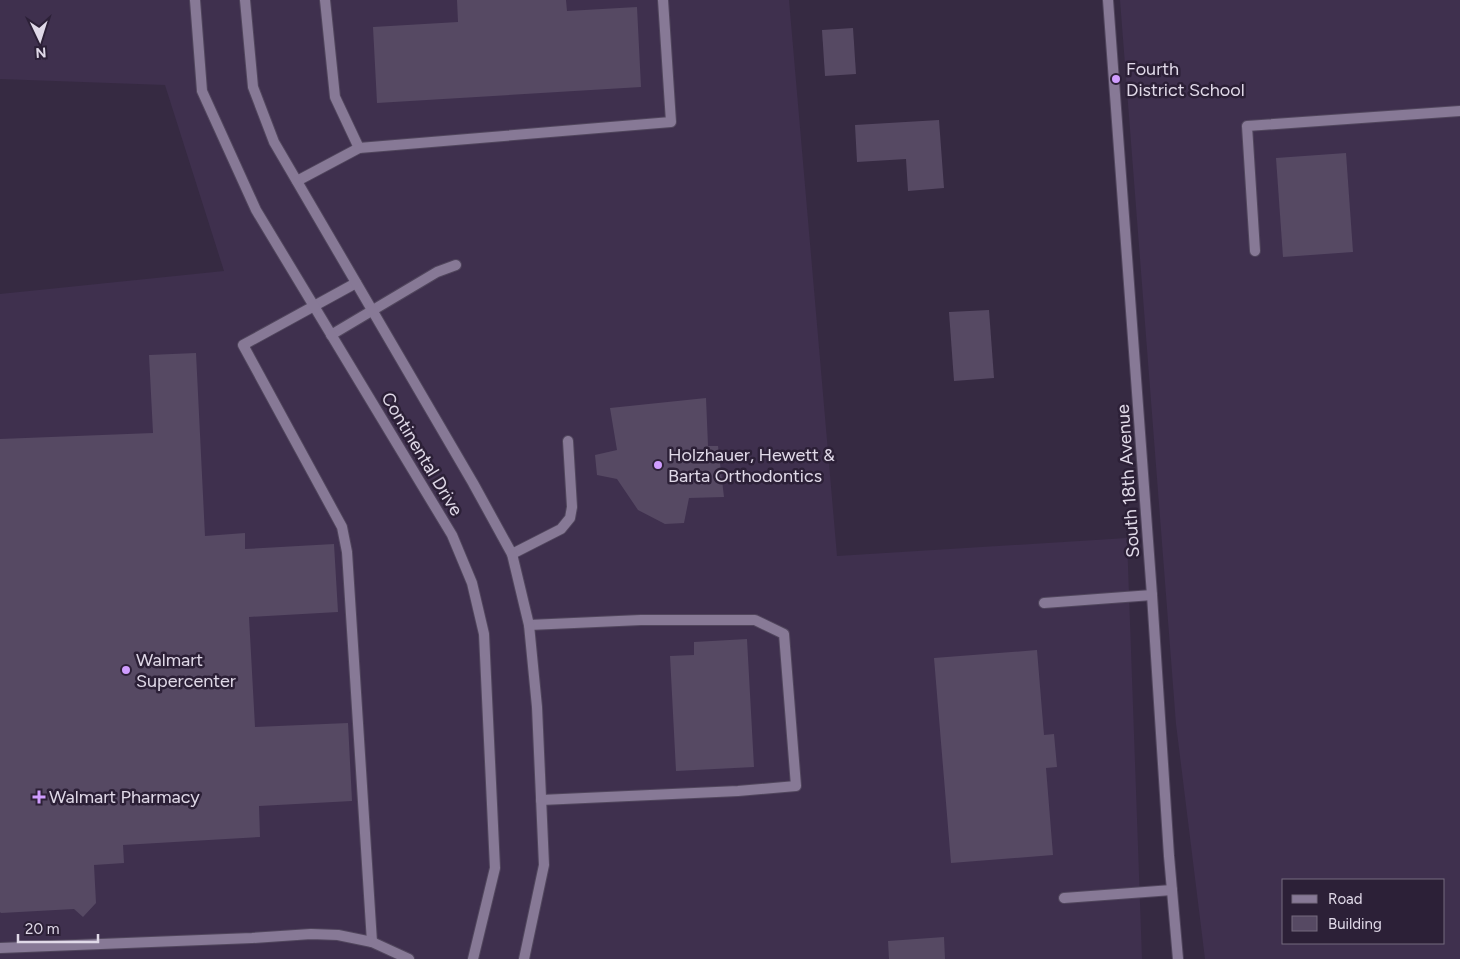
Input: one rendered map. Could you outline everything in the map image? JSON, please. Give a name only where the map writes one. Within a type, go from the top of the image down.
[{"type":"street","name":"Continental Drive","points":[[195,0],[202,91],[256,210],[452,535],[472,583],[484,634],[495,868],[473,959]]},
{"type":"street","name":"Continental Drive","points":[[245,0],[253,87],[274,142],[473,483],[512,554],[529,625],[537,707],[544,864],[524,959]]},
{"type":"street","points":[[325,0],[335,97],[359,148]]},
{"type":"street","points":[[297,182],[359,148],[671,122],[663,0]]},
{"type":"street","name":"South 18th Avenue","points":[[1108,0],[1178,959]]},
{"type":"street","points":[[1255,251],[1247,126],[1460,111]]},
{"type":"street","points":[[331,335],[437,272],[456,266]]},
{"type":"street","points":[[356,283],[243,345],[342,527],[347,562],[372,942]]},
{"type":"street","points":[[512,554],[561,530],[570,518],[572,507],[568,441]]},
{"type":"street","points":[[1044,603],[1152,595]]},
{"type":"street","points":[[529,625],[641,620],[755,620],[784,634],[796,786],[738,791],[541,800]]},
{"type":"street","points":[[1064,898],[1172,890]]},
{"type":"street","points":[[0,948],[311,934],[338,935],[372,942],[409,959]]},
{"type":"shaded area","points":[[0,0],[789,0],[837,556],[1127,538],[1142,959],[0,959],[0,294],[224,271],[165,85],[0,79]]},
{"type":"shaded area","points":[[1120,0],[1460,0],[1460,959],[1205,959],[1176,724]]},
{"type":"building","points":[[457,0],[566,0],[567,11],[637,7],[641,87],[377,103],[373,27],[458,22]]},
{"type":"building","points":[[853,28],[856,74],[825,76],[822,30]]},
{"type":"building","points":[[939,120],[944,188],[908,191],[906,159],[857,162],[855,125]]},
{"type":"building","points":[[1346,153],[1353,252],[1283,257],[1276,158]]},
{"type":"building","points":[[989,310],[994,378],[954,381],[949,312]]},
{"type":"building","name":"Walmart Supercenter","points":[[196,353],[205,536],[245,533],[245,549],[334,544],[338,612],[249,617],[255,727],[348,723],[352,801],[259,806],[260,837],[123,845],[124,863],[94,865],[96,903],[83,917],[74,909],[1,913],[0,439],[153,433],[149,355]]},
{"type":"building","name":"Holzhauer, Hewett & Barta Orthodontics","points":[[706,398],[708,446],[718,446],[724,497],[689,498],[684,523],[665,524],[638,510],[617,479],[597,475],[595,455],[617,450],[610,408]]},
{"type":"building","points":[[747,639],[754,767],[676,771],[670,656],[694,655],[694,642]]},
{"type":"building","points":[[1037,650],[1044,735],[1054,734],[1057,767],[1046,768],[1053,855],[951,863],[934,658]]},
{"type":"building","points":[[944,937],[945,959],[889,959],[888,941]]},
{"type":"place","name":"Fourth District School","points":[[1116,79]]},
{"type":"place","name":"Holzhauer, Hewett & Barta Orthodontics","points":[[658,465]]},
{"type":"place","name":"Walmart Supercenter","points":[[126,670]]},
{"type":"place","name":"Walmart Pharmacy","points":[[39,797]]}]
